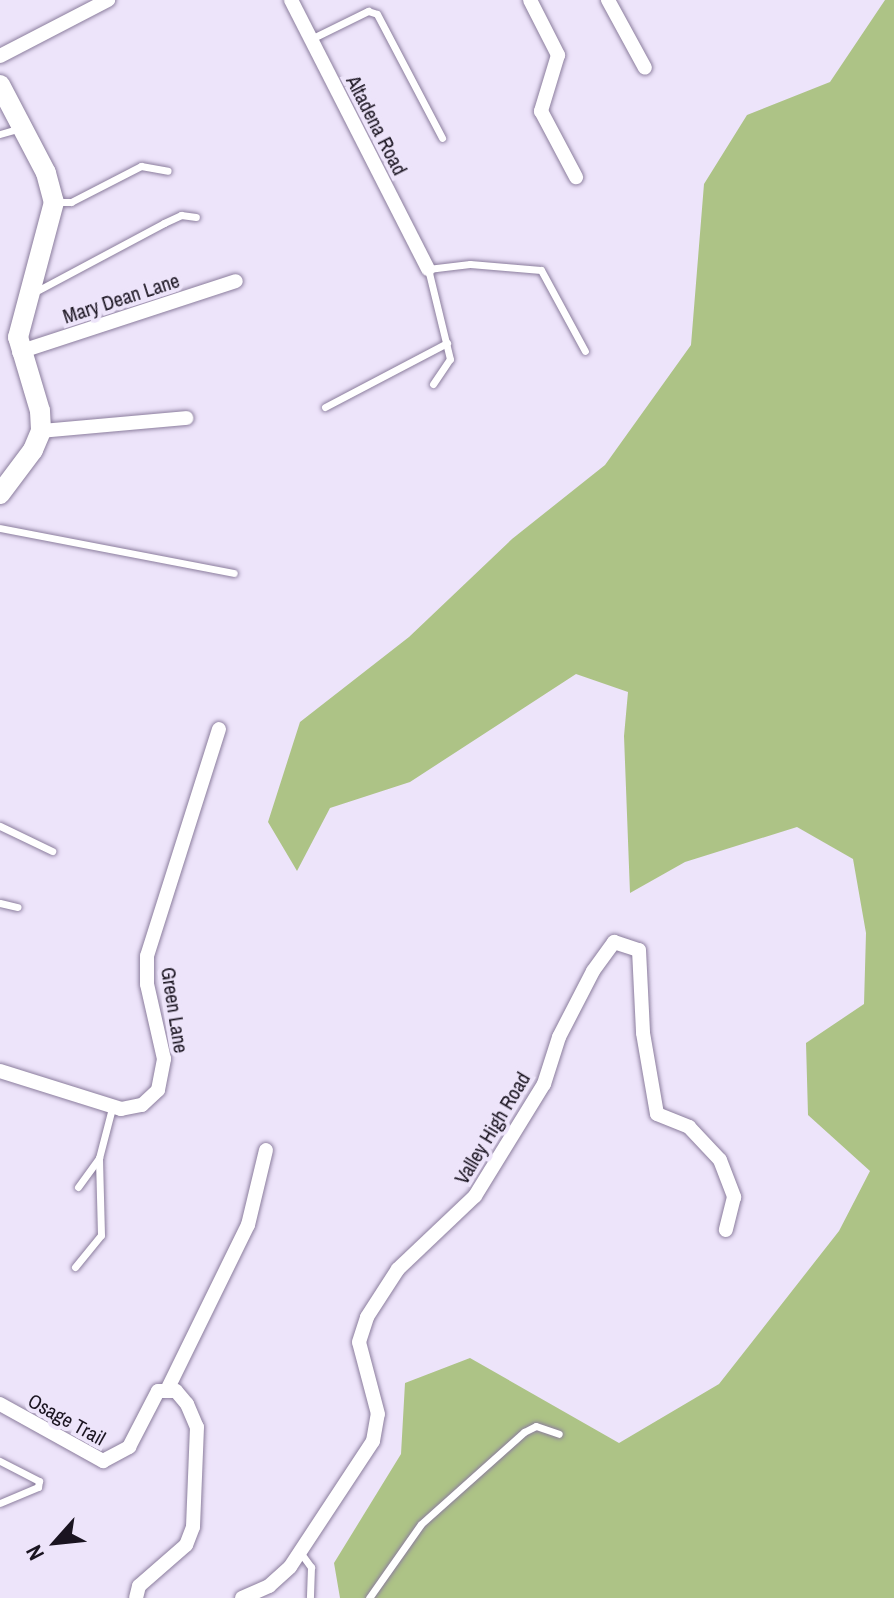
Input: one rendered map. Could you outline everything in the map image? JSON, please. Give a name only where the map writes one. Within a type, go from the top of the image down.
[{"type":"street","points":[[0,56],[108,0]]},
{"type":"street","name":"Altadena Road","points":[[291,0],[428,269]]},
{"type":"street","points":[[530,0],[558,55],[541,111],[576,177]]},
{"type":"street","points":[[608,0],[645,68]]},
{"type":"street","points":[[0,85],[46,173],[54,202],[27,296],[19,352],[40,411],[41,431],[0,494]]},
{"type":"street","name":"Mary Dean Lane","points":[[19,352],[236,281]]},
{"type":"street","points":[[41,431],[186,418]]},
{"type":"street","name":"Green Lane","points":[[112,1108],[142,1105],[158,1090],[164,1076],[147,956],[219,729]]},
{"type":"street","name":"Valley High Road","points":[[242,1598],[280,1577],[373,1441],[378,1414],[359,1342],[380,1291],[475,1196],[544,1084],[559,1037],[593,971],[614,942],[639,950],[643,1033],[657,1114],[689,1127],[720,1160],[734,1197],[726,1230]]},
{"type":"street","points":[[0,1071],[112,1108]]},
{"type":"street","points":[[136,1598],[139,1586],[186,1545],[196,1512],[197,1427],[187,1404],[168,1388],[248,1225],[266,1150]]},
{"type":"street","name":"Osage Trail","points":[[0,1404],[106,1461],[129,1447],[154,1396],[168,1388]]},
{"type":"lane","points":[[311,39],[368,11],[377,14],[442,138]]},
{"type":"lane","points":[[0,134],[23,127]]},
{"type":"lane","points":[[54,202],[71,202],[141,166],[168,171]]},
{"type":"lane","points":[[27,296],[181,215],[196,217]]},
{"type":"lane","points":[[433,384],[450,359],[428,269],[470,264],[541,270],[585,351]]},
{"type":"lane","points":[[325,407],[447,343]]},
{"type":"lane","points":[[0,528],[234,573]]},
{"type":"lane","points":[[0,826],[52,851]]},
{"type":"lane","points":[[0,903],[18,907]]},
{"type":"lane","points":[[75,1267],[101,1235],[99,1158],[112,1108]]},
{"type":"lane","points":[[78,1187],[99,1158]]},
{"type":"lane","points":[[369,1598],[421,1524],[524,1432],[536,1426],[559,1434]]},
{"type":"lane","points":[[0,1461],[39,1481],[38,1487],[0,1503]]},
{"type":"lane","points":[[299,1551],[311,1567],[310,1598]]},
{"type":"green space","points":[[885,0],[894,0],[894,1598],[340,1598],[334,1563],[401,1454],[405,1383],[470,1358],[619,1443],[719,1384],[839,1231],[870,1171],[808,1115],[806,1043],[864,1004],[866,933],[853,859],[797,827],[685,862],[630,893],[624,736],[628,692],[576,674],[410,782],[330,808],[297,871],[268,822],[300,722],[409,637],[512,539],[605,465],[691,345],[704,184],[747,115],[830,82]]}]
